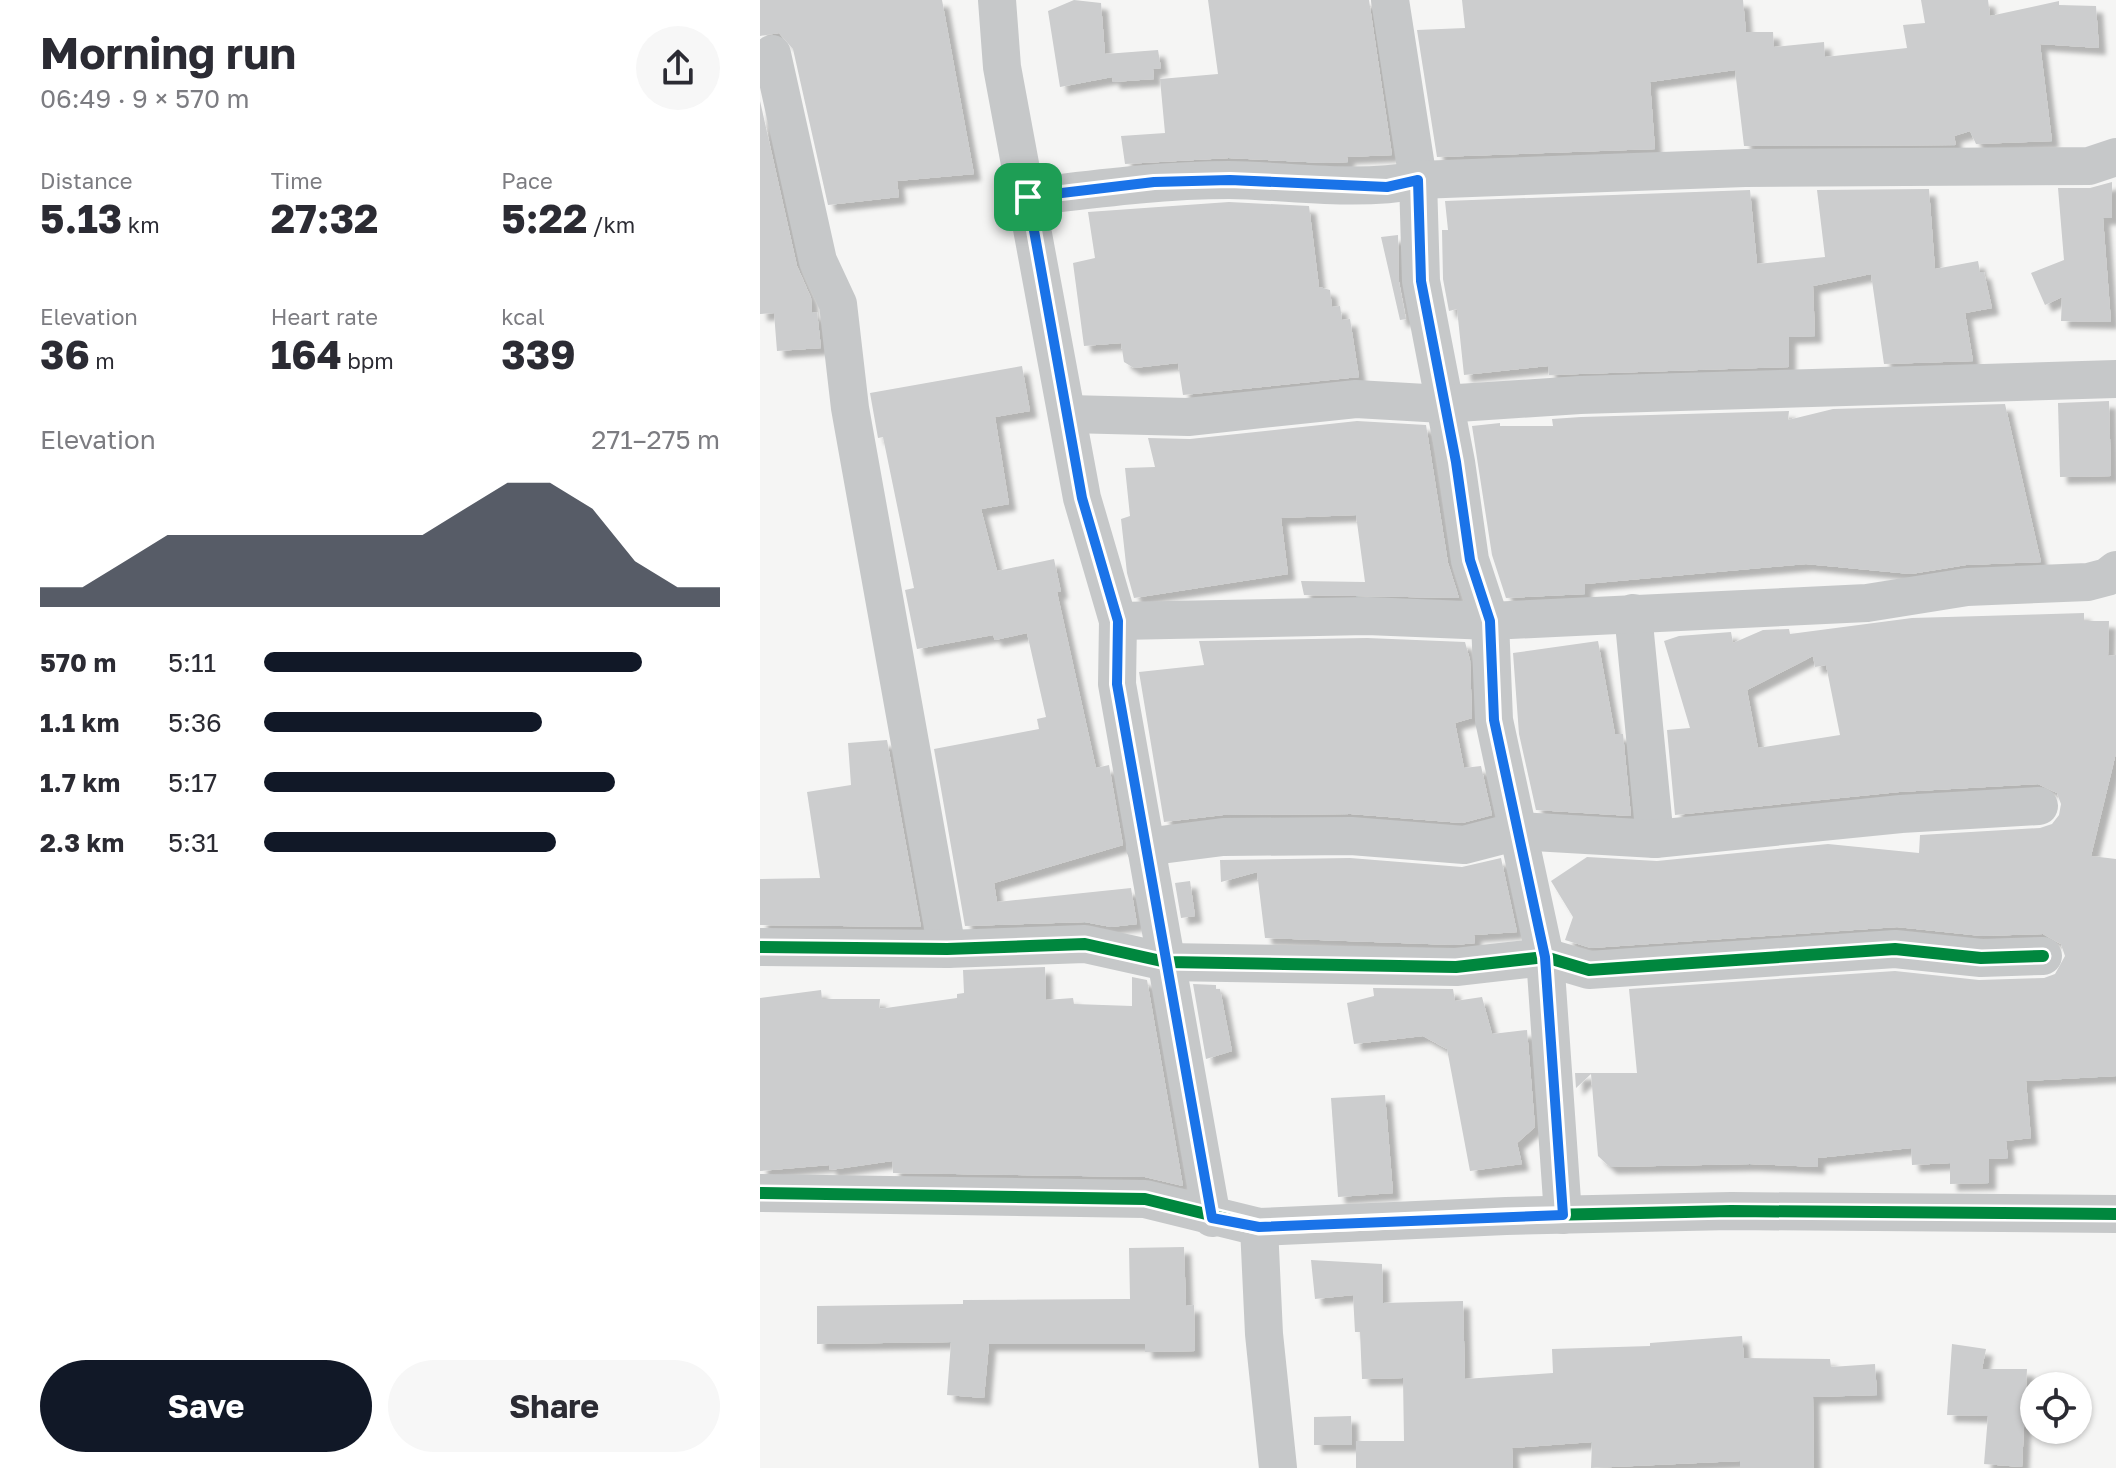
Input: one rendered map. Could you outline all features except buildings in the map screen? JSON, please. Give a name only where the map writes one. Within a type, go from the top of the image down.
[{"type":"street","points":[[997,0],[1002,67],[1082,498],[1118,621],[1117,684],[1212,1218]]},
{"type":"street","points":[[1390,0],[1418,180],[1421,281],[1456,462],[1470,560],[1490,621],[1494,720],[1545,957],[1563,1215]]},
{"type":"street","points":[[772,54],[818,261],[838,304],[850,408],[947,949]]},
{"type":"street","points":[[1028,197],[1154,182],[1230,180],[1387,187],[1418,180],[1745,168],[2089,166],[2116,157]]},
{"type":"street","points":[[1068,414],[1188,417],[1383,398],[1443,404],[1596,394],[2116,379]]},
{"type":"street","points":[[1118,621],[1367,616],[1490,621],[1867,603],[1967,587],[2088,582],[2107,577],[2116,570]]},
{"type":"street","points":[[1633,613],[1655,839]]},
{"type":"street","points":[[1145,847],[1223,837],[1319,836],[1464,845],[1518,831],[1655,839],[1901,814],[2039,806]]},
{"type":"street","points":[[760,947],[947,949],[1085,944],[1166,962],[1456,967],[1545,957],[1589,970],[1895,949],[1981,958],[2043,956]]},
{"type":"street","points":[[760,1193],[1145,1199],[1212,1218],[1259,1227],[1731,1211],[2116,1214]]},
{"type":"street","points":[[1259,1227],[1264,1334],[1278,1468]]},
{"type":"cycle path","points":[[760,947],[947,949],[1085,944],[1166,962],[1456,967],[1545,957],[1589,970],[1895,949],[1981,958],[2043,956]]},
{"type":"cycle path","points":[[760,1193],[1145,1199],[1259,1227],[1506,1216],[1731,1211],[2116,1214]]},
{"type":"route","points":[[1230,180],[1387,187],[1418,180],[1421,281],[1456,462],[1470,560],[1490,621],[1494,720],[1545,957],[1563,1215],[1259,1227],[1212,1218],[1117,684],[1118,621],[1082,498],[1028,197],[1154,182],[1230,180]]}]
